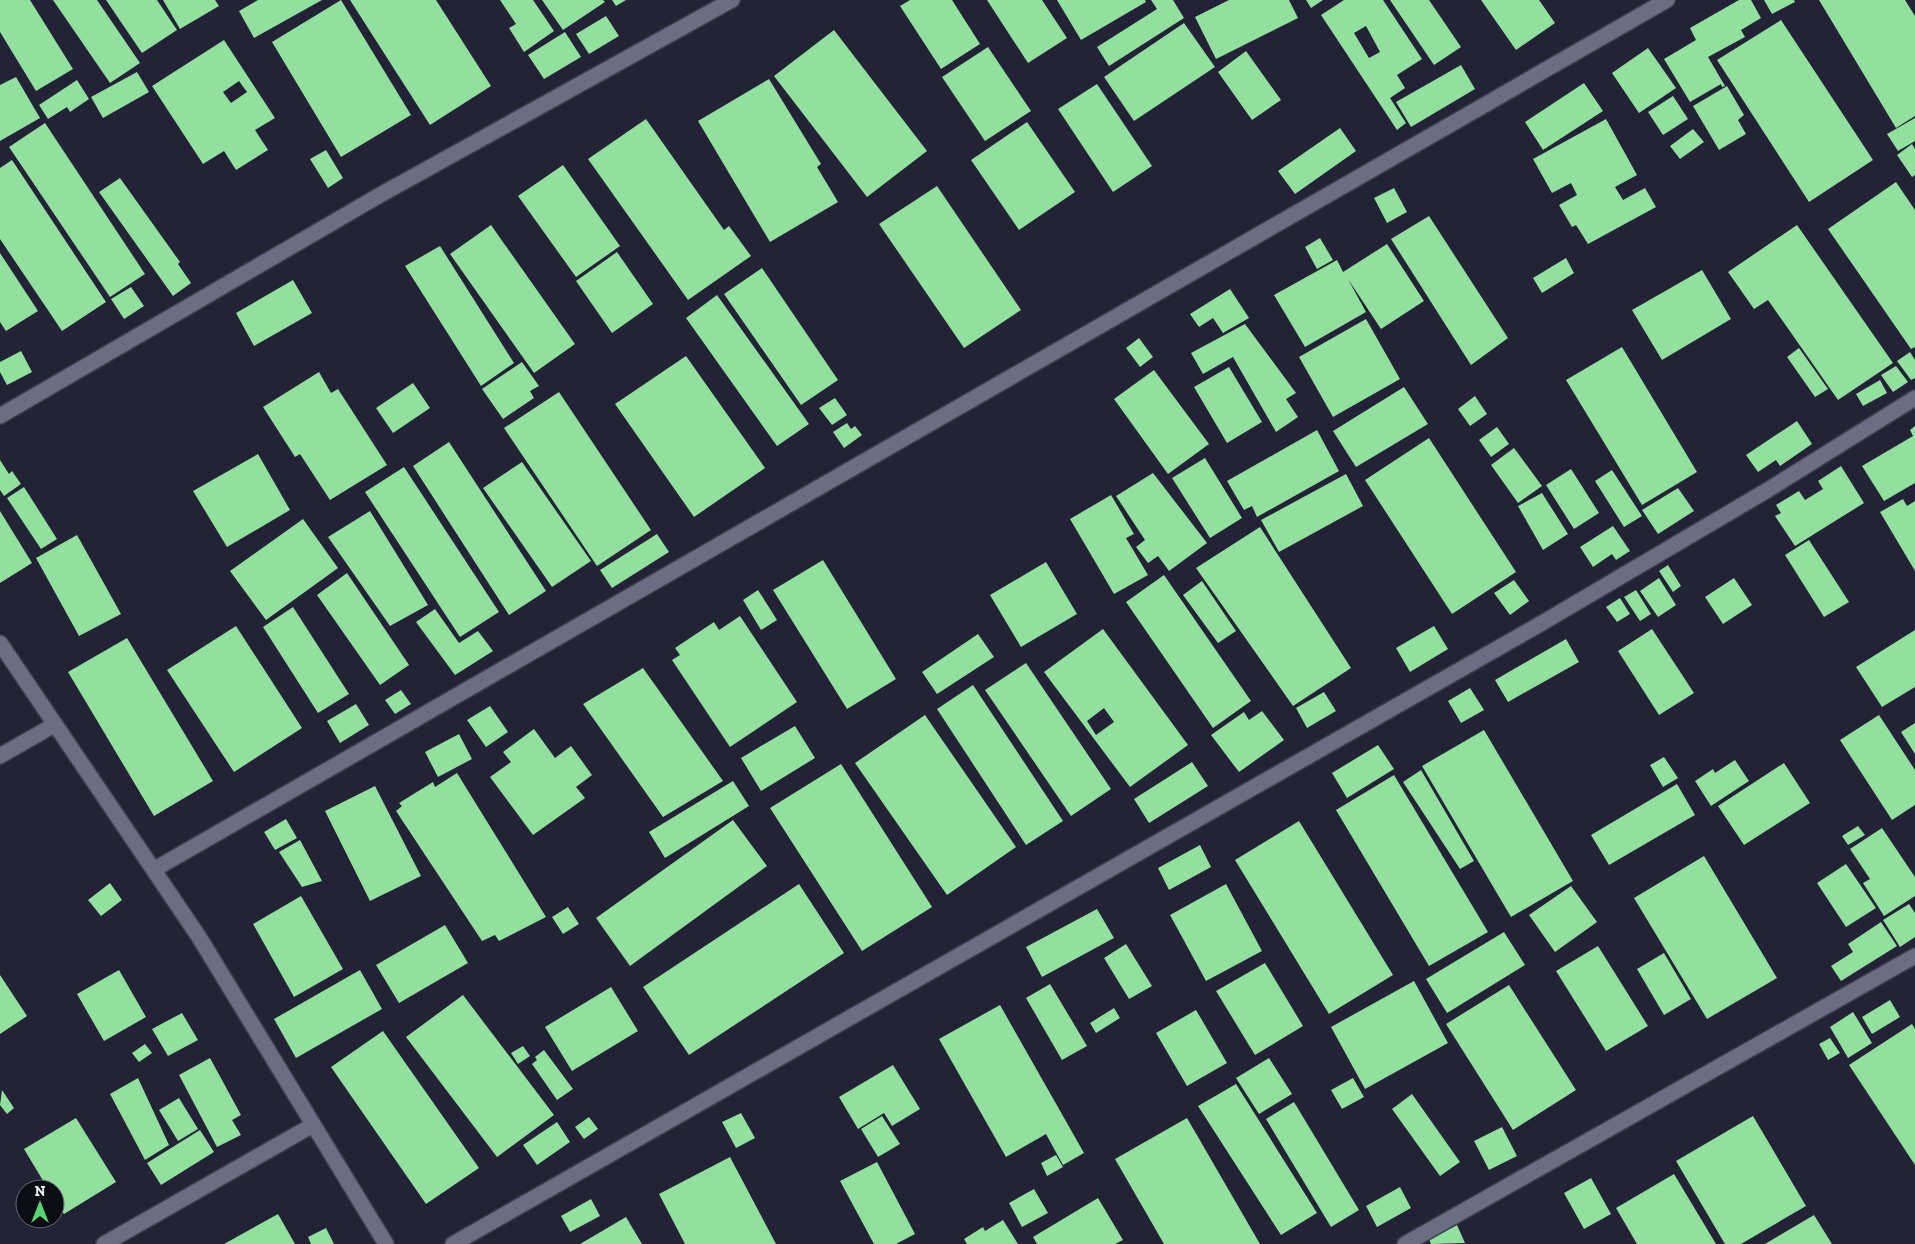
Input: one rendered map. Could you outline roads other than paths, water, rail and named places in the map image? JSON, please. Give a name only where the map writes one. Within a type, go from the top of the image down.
[{"type":"street","points":[[0,416],[380,195],[732,0]]},
{"type":"street","points":[[155,869],[1668,0]]},
{"type":"street","points":[[453,1244],[1534,628],[1766,491],[1915,398]]},
{"type":"street","points":[[0,643],[54,725],[155,869],[199,937],[386,1244]]},
{"type":"street","points":[[0,756],[54,725]]},
{"type":"street","points":[[1404,1244],[1915,956]]},
{"type":"street","points":[[104,1244],[313,1125]]}]
